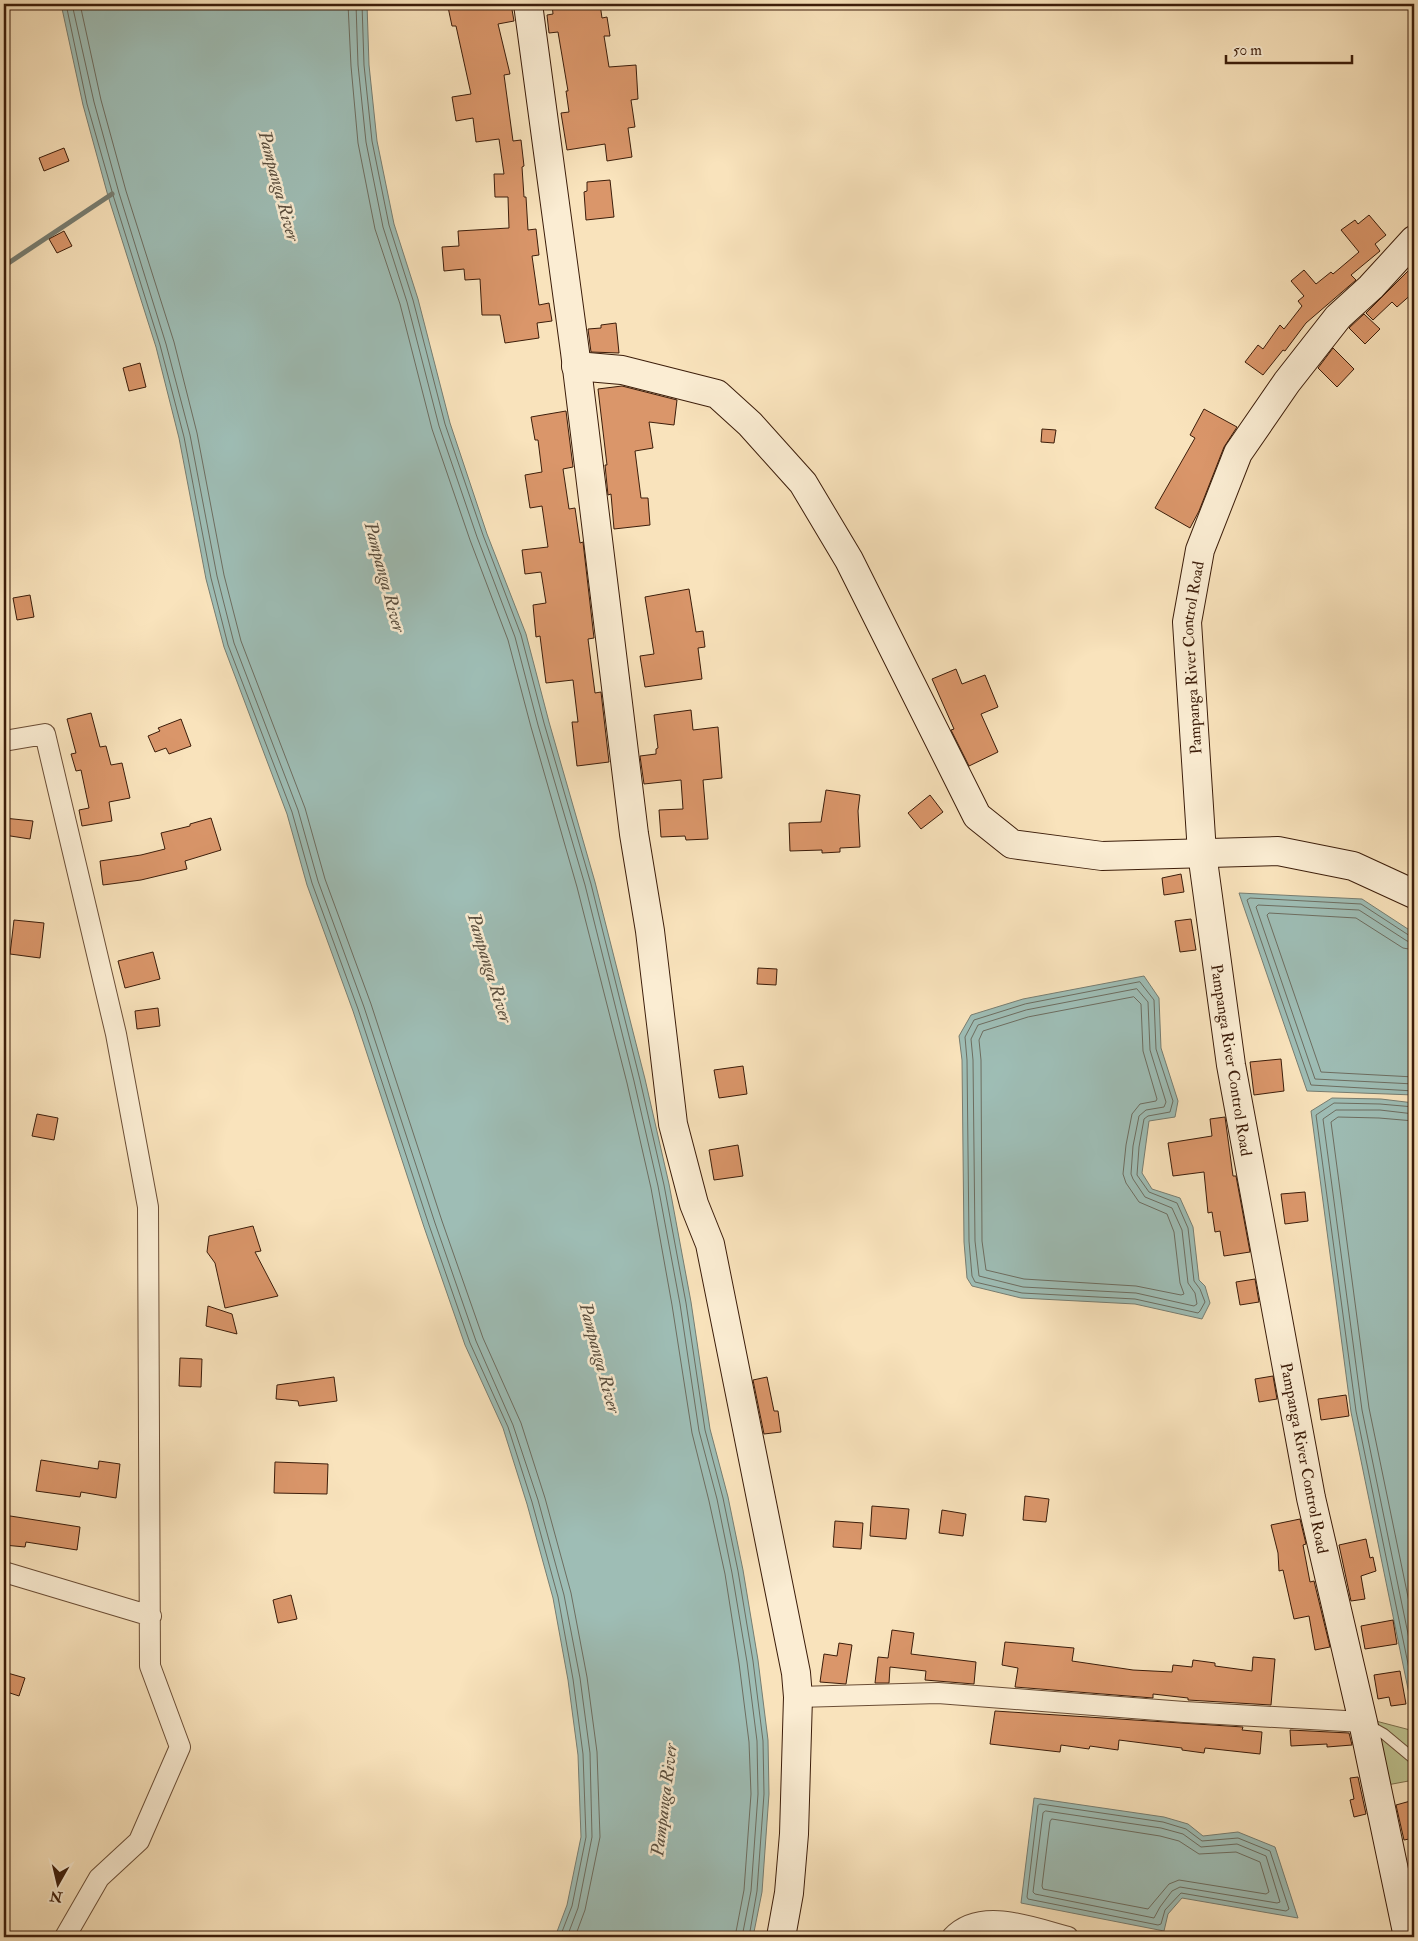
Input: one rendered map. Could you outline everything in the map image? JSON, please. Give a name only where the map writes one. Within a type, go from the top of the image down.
[{"type":"street","points":[[528,4],[576,366],[634,834],[652,940],[673,1124],[694,1204],[710,1244],[796,1673],[798,1697],[794,1834],[789,1893],[781,1937]]},
{"type":"street","name":"Pampanga River Control Road","points":[[1408,1937],[1363,1722],[1311,1498],[1231,1064],[1202,853],[1187,622],[1200,550],[1238,454],[1287,382],[1338,317],[1371,287],[1414,240]]},
{"type":"street","points":[[576,366],[622,370],[717,394],[750,424],[803,484],[849,560],[977,816],[1012,844],[1102,856],[1278,851],[1353,866],[1414,894]]},
{"type":"street","points":[[4,741],[44,734],[116,1034],[148,1207],[150,1666],[180,1747],[139,1841],[99,1878],[65,1937]]},
{"type":"street","points":[[4,1572],[151,1616]]},
{"type":"street","points":[[798,1697],[938,1693],[1184,1712],[1363,1722]]},
{"type":"street","points":[[952,1937],[968,1925],[1001,1920],[1068,1937]]},
{"type":"lane","points":[[1363,1722],[1384,1734],[1414,1759]]},
{"type":"green space","points":[[1372,1720],[1414,1731],[1414,1780],[1387,1785]]},
{"type":"water","name":"Pampanga River","points":[[61,4],[367,4],[369,65],[377,141],[394,224],[418,299],[450,423],[487,534],[526,634],[595,882],[645,1079],[669,1184],[691,1302],[710,1429],[728,1497],[743,1570],[758,1660],[768,1740],[769,1794],[762,1892],[753,1937],[555,1937],[567,1905],[581,1837],[578,1755],[568,1680],[553,1598],[527,1504],[503,1428],[465,1345],[353,1011],[307,885],[287,814],[224,647],[206,579],[179,438],[156,347],[108,196],[83,105]]},
{"type":"water","points":[[1239,893],[1362,899],[1414,933],[1414,1095],[1307,1091]]},
{"type":"water","points":[[1144,976],[1159,998],[1161,1048],[1178,1101],[1175,1117],[1149,1121],[1142,1173],[1152,1189],[1180,1198],[1193,1227],[1199,1280],[1205,1286],[1210,1303],[1202,1319],[1135,1304],[1021,1298],[972,1286],[967,1278],[964,1242],[962,1060],[959,1036],[971,1015],[1023,999]]},
{"type":"water","points":[[1332,1098],[1381,1099],[1414,1103],[1414,1718],[1351,1412],[1311,1111]]},
{"type":"water","points":[[1034,1798],[1164,1817],[1188,1824],[1203,1836],[1238,1832],[1275,1847],[1298,1918],[1182,1898],[1168,1914],[1164,1931],[1021,1903]]},
{"type":"building","points":[[464,4],[511,4],[514,21],[498,24],[510,74],[504,75],[513,141],[521,140],[528,230],[536,229],[539,255],[532,256],[539,305],[549,303],[552,321],[537,323],[539,338],[505,343],[500,315],[482,315],[480,279],[465,280],[464,269],[444,271],[442,247],[459,246],[458,231],[509,228],[508,197],[495,197],[494,174],[504,174],[499,139],[476,142],[473,118],[456,121],[452,97],[471,94],[456,26],[452,26],[448,7]]},
{"type":"building","points":[[552,4],[600,4],[602,18],[607,17],[610,36],[604,36],[609,67],[636,65],[638,99],[631,100],[635,127],[628,128],[632,157],[607,161],[605,144],[567,150],[561,113],[569,112],[566,91],[568,91],[558,32],[549,33],[547,15],[553,14]]},
{"type":"building","points":[[64,148],[69,161],[44,171],[39,158]]},
{"type":"building","points":[[610,180],[614,217],[586,220],[584,192],[587,191],[587,182]]},
{"type":"building","points":[[1369,215],[1386,235],[1375,244],[1380,251],[1351,275],[1356,280],[1306,323],[1285,351],[1283,350],[1263,375],[1245,362],[1258,345],[1263,349],[1280,325],[1284,329],[1302,306],[1298,301],[1304,296],[1291,281],[1304,270],[1316,284],[1331,272],[1333,274],[1359,252],[1341,230],[1355,220],[1358,224]]},
{"type":"building","points":[[64,231],[72,246],[57,253],[49,239]]},
{"type":"building","points":[[1414,265],[1414,292],[1397,307],[1392,302],[1373,320],[1366,313]]},
{"type":"building","points":[[1364,314],[1380,329],[1365,344],[1349,328]]},
{"type":"building","points":[[616,323],[619,353],[591,352],[588,329],[601,328],[601,325]]},
{"type":"building","points":[[1333,348],[1354,369],[1337,387],[1318,368]]},
{"type":"building","points":[[140,363],[146,387],[129,391],[123,368]]},
{"type":"building","points":[[622,386],[677,400],[674,425],[649,422],[653,448],[635,451],[641,498],[648,498],[650,525],[614,529],[611,494],[608,495],[605,465],[607,465],[598,389]]},
{"type":"building","points":[[1204,409],[1237,427],[1224,447],[1199,511],[1190,528],[1155,508],[1195,438],[1190,435]]},
{"type":"building","points":[[566,411],[573,467],[563,469],[569,509],[575,508],[580,543],[583,542],[594,638],[588,639],[595,693],[601,692],[609,762],[577,766],[572,722],[578,722],[573,680],[546,683],[540,636],[536,637],[533,605],[546,603],[541,572],[525,574],[522,550],[548,547],[542,506],[530,508],[525,475],[542,472],[538,440],[535,440],[531,417]]},
{"type":"building","points":[[1042,429],[1056,430],[1054,443],[1041,442]]},
{"type":"building","points":[[689,589],[696,632],[703,631],[705,647],[698,648],[702,679],[645,687],[640,656],[654,654],[645,597]]},
{"type":"building","points":[[30,595],[34,617],[17,620],[13,598]]},
{"type":"building","points":[[956,669],[962,684],[985,675],[998,707],[981,714],[998,752],[969,766],[951,730],[954,729],[932,679]]},
{"type":"building","points":[[691,710],[693,730],[718,727],[722,778],[703,780],[708,839],[686,840],[685,836],[661,837],[659,810],[683,809],[681,780],[644,784],[640,756],[656,754],[656,749],[658,748],[654,715]]},
{"type":"building","points":[[91,713],[100,747],[106,746],[111,765],[122,763],[130,798],[109,802],[112,821],[82,826],[79,810],[89,808],[81,770],[76,771],[71,754],[76,753],[67,719]]},
{"type":"building","points":[[181,719],[191,746],[169,754],[166,748],[155,752],[148,736],[160,731],[158,728]]},
{"type":"building","points":[[826,790],[860,795],[858,811],[860,847],[840,848],[840,852],[822,853],[822,850],[790,851],[789,823],[821,822]]},
{"type":"building","points":[[930,795],[943,812],[921,829],[908,813]]},
{"type":"building","points":[[4,818],[33,821],[30,839],[4,835]]},
{"type":"building","points":[[211,818],[221,850],[185,861],[187,869],[141,880],[103,885],[100,861],[141,855],[165,849],[161,833],[190,826],[190,824]]},
{"type":"building","points":[[1181,874],[1184,892],[1164,895],[1162,878]]},
{"type":"building","points":[[1191,919],[1196,950],[1180,952],[1175,921]]},
{"type":"building","points":[[14,920],[44,923],[40,958],[10,954]]},
{"type":"building","points":[[153,952],[160,979],[125,988],[118,961]]},
{"type":"building","points":[[758,968],[777,969],[776,985],[757,984]]},
{"type":"building","points":[[158,1008],[160,1026],[137,1029],[135,1011]]},
{"type":"building","points":[[1281,1059],[1284,1091],[1254,1095],[1250,1062]]},
{"type":"building","points":[[743,1066],[747,1094],[719,1098],[714,1070]]},
{"type":"building","points":[[37,1114],[58,1118],[54,1140],[32,1136]]},
{"type":"building","points":[[1225,1117],[1233,1176],[1236,1176],[1250,1252],[1224,1256],[1220,1231],[1215,1232],[1212,1212],[1208,1213],[1204,1172],[1173,1176],[1168,1143],[1212,1136],[1210,1119]]},
{"type":"building","points":[[738,1145],[743,1176],[714,1180],[709,1150]]},
{"type":"building","points":[[1305,1192],[1308,1221],[1285,1224],[1281,1194]]},
{"type":"building","points":[[253,1226],[261,1251],[255,1252],[278,1296],[225,1308],[215,1263],[207,1252],[209,1236]]},
{"type":"building","points":[[1255,1279],[1259,1302],[1240,1305],[1236,1282]]},
{"type":"building","points":[[208,1306],[232,1314],[237,1334],[206,1326]]},
{"type":"building","points":[[180,1358],[202,1359],[201,1387],[179,1386]]},
{"type":"building","points":[[1273,1376],[1277,1399],[1259,1402],[1255,1379]]},
{"type":"building","points":[[334,1377],[337,1401],[299,1406],[298,1401],[276,1399],[277,1385]]},
{"type":"building","points":[[767,1377],[774,1411],[778,1411],[781,1432],[764,1434],[753,1380]]},
{"type":"building","points":[[1346,1395],[1349,1416],[1321,1420],[1318,1399]]},
{"type":"building","points":[[41,1460],[98,1469],[99,1461],[120,1464],[116,1498],[81,1492],[80,1497],[36,1491]]},
{"type":"building","points":[[275,1462],[328,1464],[327,1494],[274,1493]]},
{"type":"building","points":[[1025,1496],[1049,1499],[1046,1522],[1023,1520]]},
{"type":"building","points":[[872,1506],[909,1509],[906,1539],[870,1536]]},
{"type":"building","points":[[942,1510],[966,1514],[963,1536],[939,1533]]},
{"type":"building","points":[[4,1515],[80,1527],[77,1550],[26,1542],[25,1547],[4,1545]]},
{"type":"building","points":[[1300,1519],[1306,1544],[1303,1545],[1310,1582],[1314,1581],[1330,1647],[1315,1650],[1309,1616],[1294,1619],[1283,1570],[1279,1571],[1278,1553],[1271,1525]]},
{"type":"building","points":[[835,1521],[863,1523],[861,1549],[833,1547]]},
{"type":"building","points":[[1366,1539],[1370,1558],[1373,1557],[1376,1571],[1361,1576],[1365,1599],[1351,1601],[1339,1545]]},
{"type":"building","points":[[291,1595],[297,1619],[278,1623],[273,1600]]},
{"type":"building","points":[[1393,1620],[1397,1644],[1365,1649],[1361,1626]]},
{"type":"building","points":[[892,1630],[914,1633],[911,1654],[976,1662],[974,1684],[925,1680],[926,1671],[890,1667],[889,1683],[875,1683],[878,1657],[888,1658]]},
{"type":"building","points":[[1005,1642],[1074,1648],[1072,1661],[1133,1670],[1172,1672],[1173,1665],[1192,1667],[1193,1660],[1215,1663],[1215,1666],[1252,1671],[1253,1657],[1275,1659],[1271,1705],[1188,1700],[1188,1698],[1153,1694],[1153,1698],[1015,1687],[1018,1668],[1002,1665]]},
{"type":"building","points":[[839,1643],[852,1645],[846,1684],[820,1682],[824,1654],[837,1656]]},
{"type":"building","points":[[1400,1671],[1406,1704],[1391,1706],[1389,1697],[1378,1699],[1374,1675]]},
{"type":"building","points":[[4,1672],[25,1678],[19,1696],[4,1691]]},
{"type":"building","points":[[995,1711],[1243,1727],[1242,1730],[1262,1732],[1260,1754],[1205,1748],[1204,1753],[1182,1750],[1182,1748],[1119,1740],[1118,1750],[1090,1746],[1089,1749],[1061,1745],[1060,1752],[990,1744]]},
{"type":"building","points":[[1290,1730],[1349,1733],[1352,1745],[1327,1747],[1327,1744],[1291,1746]]},
{"type":"building","points":[[1358,1777],[1366,1814],[1354,1817],[1350,1800],[1354,1799],[1350,1778]]},
{"type":"building","points":[[1414,1800],[1414,1838],[1404,1840],[1396,1805]]},
{"type":"waterway","points":[[4,266],[112,194]]}]
